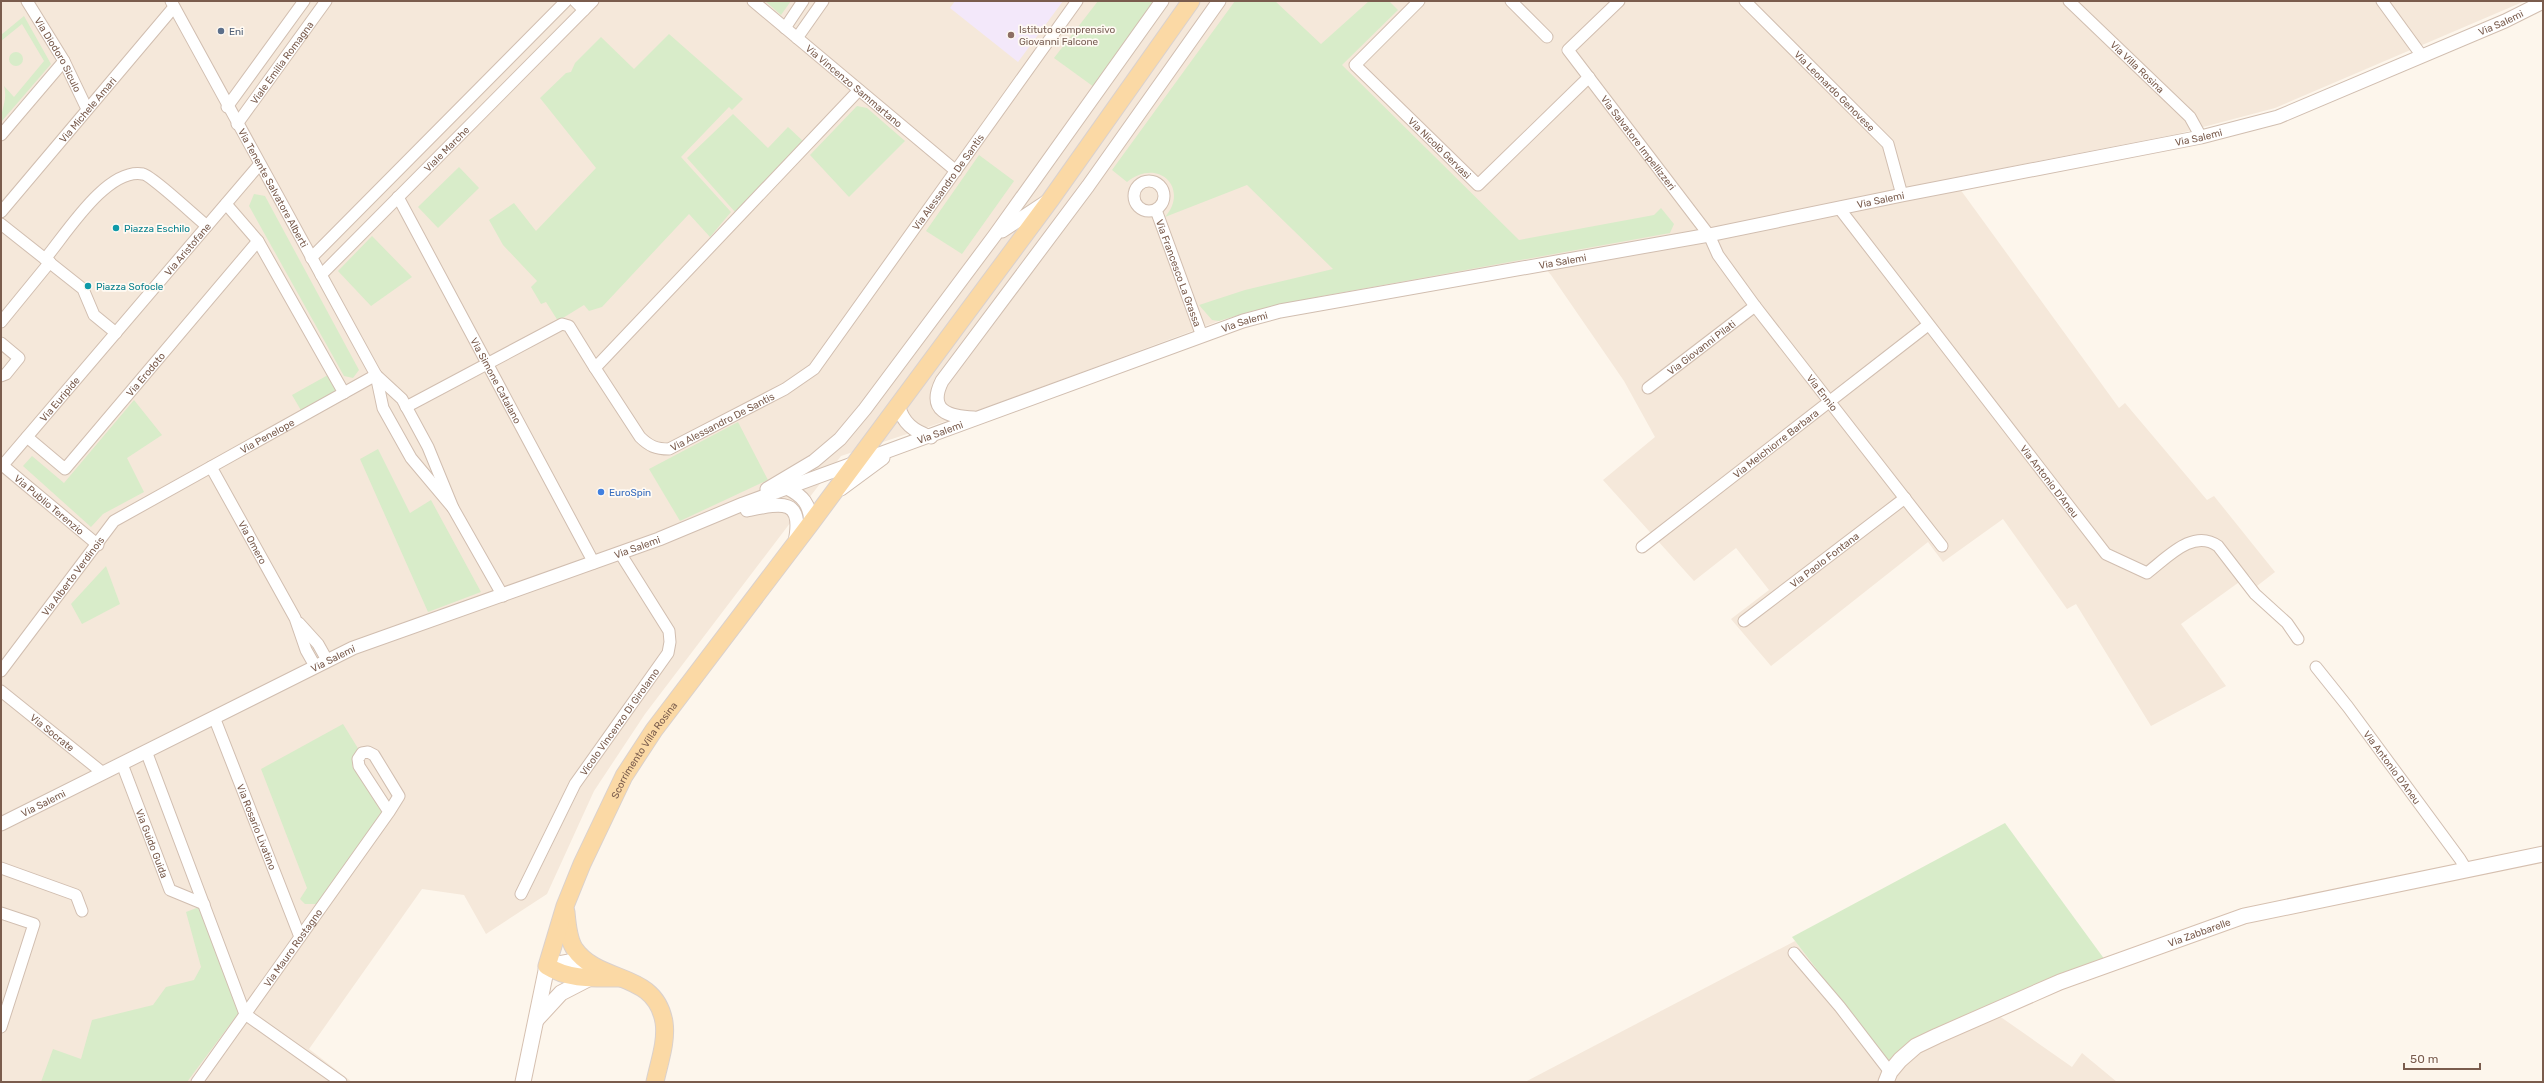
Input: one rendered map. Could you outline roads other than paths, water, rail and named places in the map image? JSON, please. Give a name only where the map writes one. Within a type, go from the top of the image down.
[{"type":"main road","name":"Scorrimento Villa Rosina","points":[[523,1082],[547,966],[565,906],[602,821],[633,763],[688,683],[816,516],[1051,199],[1191,1]]},
{"type":"main road","name":"Via Zabbarelle","points":[[1888,1077],[1916,1046],[2000,1007],[2060,982],[2244,916],[2543,854]]},
{"type":"main road","points":[[565,906],[569,933],[574,947],[591,972]]},
{"type":"main road","points":[[547,966],[558,974],[574,977],[591,972],[634,981],[643,987],[653,997],[662,1012],[664,1038],[655,1082]]},
{"type":"main road","points":[[536,1020],[561,993],[591,972]]},
{"type":"street","name":"Via Diodoro Siculo","points":[[27,1],[64,61],[88,110]]},
{"type":"street","name":"Viale Emilia Romagna","points":[[227,107],[304,1]]},
{"type":"street","name":"Viale Emilia Romagna","points":[[237,124],[326,1]]},
{"type":"street","points":[[575,1],[584,10]]},
{"type":"street","name":"Viale Marche","points":[[321,275],[593,1]]},
{"type":"street","name":"Via Vincenzo Sammartano","points":[[753,1],[956,171]]},
{"type":"street","points":[[785,28],[803,1]]},
{"type":"street","points":[[797,38],[823,1]]},
{"type":"street","name":"Via Alessandro De Santis","points":[[406,407],[562,324],[569,326],[640,437],[649,445],[658,449],[668,449],[785,389],[814,368],[1078,1]]},
{"type":"street","points":[[743,504],[814,462],[840,438],[866,409],[996,235],[1162,1]]},
{"type":"street","points":[[980,418],[952,417],[944,412],[938,403],[936,393],[942,381],[1088,186],[1219,1]]},
{"type":"street","name":"Via Nicolò Gervasi","points":[[1419,1],[1355,65],[1478,185],[1589,77]]},
{"type":"street","points":[[1511,1],[1547,37]]},
{"type":"street","name":"Via Salvatore Impellizzeri","points":[[1619,1],[1568,50],[1709,235]]},
{"type":"street","name":"Via Leonardo Genovese","points":[[1745,1],[1888,144],[1902,195]]},
{"type":"street","name":"Via Villa Rosina","points":[[2070,1],[2190,117],[2201,137]]},
{"type":"street","points":[[2382,1],[2422,56]]},
{"type":"street","name":"Via Salemi","points":[[1,824],[353,648],[594,563],[718,516],[743,504],[854,463],[931,437],[1243,321],[1280,311],[1709,235],[1902,195],[2201,137],[2278,117],[2505,21],[2543,2]]},
{"type":"street","name":"Via Tenente Salvatore Alberti","points":[[172,4],[227,107],[376,375],[383,408],[411,458],[453,508]]},
{"type":"street","name":"Via Michele Amari","points":[[1,212],[88,110],[172,4]]},
{"type":"street","name":"Viale Marche","points":[[311,258],[563,5],[573,21]]},
{"type":"street","points":[[1,135],[64,61]]},
{"type":"street","points":[[595,368],[859,90]]},
{"type":"street","points":[[453,115],[466,128]]},
{"type":"street","name":"Via Aristofane","points":[[116,333],[260,165]]},
{"type":"street","points":[[1,322],[98,194],[114,181],[131,174],[144,174],[207,226]]},
{"type":"street","name":"Via Simone Catalano","points":[[398,197],[594,563]]},
{"type":"street","points":[[996,235],[1051,199]]},
{"type":"street","points":[[226,204],[258,240],[344,393]]},
{"type":"street","name":"Via Antonio D'Aneu","points":[[1839,208],[2106,554],[2147,573],[2189,542],[2198,539],[2211,541],[2218,546],[2255,594],[2287,623],[2298,639]]},
{"type":"street","name":"Via Francesco La Grassa","points":[[1156,210],[1202,336]]},
{"type":"street","points":[[1,224],[83,289],[94,315],[116,333]]},
{"type":"street","name":"Via Ennio","points":[[1709,235],[1718,255],[1755,306],[1942,546]]},
{"type":"street","name":"Via Erodoto","points":[[27,437],[65,469],[258,240]]},
{"type":"street","name":"Via Giovanni Pilati","points":[[1648,388],[1755,306]]},
{"type":"street","name":"Via Melchiorre Barbara","points":[[1642,546],[1928,325]]},
{"type":"street","name":"Via Euripide","points":[[2,464],[116,333]]},
{"type":"street","points":[[1,343],[19,358],[6,374],[1,376]]},
{"type":"street","name":"Via Tenente Salvatore Alberti","points":[[376,375],[402,399],[428,447],[453,508],[503,596]]},
{"type":"street","name":"Via Penelope","points":[[158,496],[376,375]]},
{"type":"street","points":[[898,405],[906,423],[914,430],[931,437]]},
{"type":"street","points":[[787,488],[804,498],[816,516],[864,471],[904,446]]},
{"type":"street","name":"Via Publio Terenzio","points":[[2,464],[98,545]]},
{"type":"street","name":"Via Omero","points":[[211,466],[294,618],[306,650],[321,663]]},
{"type":"street","name":"Via Alberto Verdinois","points":[[1,671],[98,545],[114,521],[158,496]]},
{"type":"street","name":"Via Paolo Fontana","points":[[1744,621],[1905,498]]},
{"type":"street","points":[[718,516],[770,505],[787,506],[796,512],[798,520],[795,544]]},
{"type":"street","name":"Vicolo Vincenzo Di Girolamo","points":[[521,894],[576,784],[668,653],[670,642],[669,632],[620,553]]},
{"type":"street","name":"Via Antonio D'Aneu","points":[[2316,667],[2348,707],[2460,858],[2466,869]]},
{"type":"street","name":"Via Socrate","points":[[1,691],[103,773]]},
{"type":"street","name":"Via Rosario Livatino","points":[[214,717],[300,937]]},
{"type":"street","points":[[146,751],[245,1014],[342,1082]]},
{"type":"street","name":"Via Mauro Rostagno","points":[[197,1082],[389,812],[399,796],[374,754],[368,752],[362,753],[358,759],[359,766],[389,812]]},
{"type":"street","name":"Via Guido Guida","points":[[122,764],[170,890],[204,904]]},
{"type":"street","points":[[1,868],[76,895],[82,911]]},
{"type":"street","points":[[1,913],[34,924],[1,1027]]},
{"type":"street","points":[[1794,953],[1840,1007],[1888,1077]]},
{"type":"place","name":"Eni","points":[[221,31]]},
{"type":"place","name":"Istituto comprensivo Giovanni Falcone","points":[[1011,35]]},
{"type":"place","name":"Piazza Eschilo","points":[[116,228]]},
{"type":"place","name":"Piazza Sofocle","points":[[88,286]]},
{"type":"place","name":"EuroSpin","points":[[601,492]]}]
